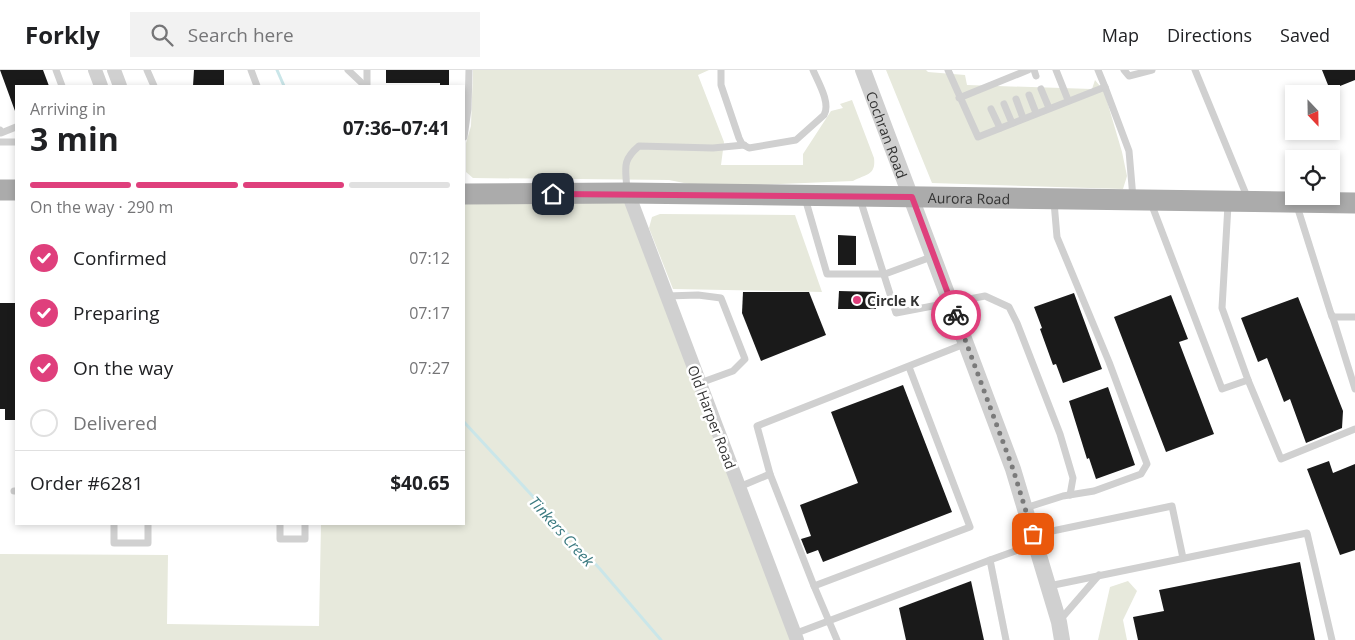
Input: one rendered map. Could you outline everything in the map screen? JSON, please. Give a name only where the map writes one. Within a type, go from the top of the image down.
[{"type":"main road","points":[[0,190],[15,190]]},
{"type":"main road","name":"Aurora Road","points":[[465,194],[628,193],[1285,203]]},
{"type":"main road","name":"Aurora Road","points":[[1340,203],[1355,203]]},
{"type":"street","points":[[115,70],[120,85]]},
{"type":"street","name":"Cochran Road","points":[[868,75],[1013,469],[1062,640]]},
{"type":"street","name":"Old Harper Road","points":[[628,193],[796,637]]},
{"type":"lane","points":[[56,70],[62,85]]},
{"type":"lane","points":[[98,78],[115,70]]},
{"type":"lane","points":[[147,70],[154,85]]},
{"type":"lane","points":[[251,70],[257,85]]},
{"type":"lane","points":[[348,70],[365,85]]},
{"type":"lane","points":[[366,85],[367,70]]},
{"type":"lane","points":[[465,130],[469,70]]},
{"type":"lane","points":[[721,70],[720,84],[739,138],[749,148],[796,140],[824,115],[826,104],[813,70]]},
{"type":"lane","points":[[948,70],[978,137],[1105,87]]},
{"type":"lane","points":[[960,98],[984,92],[1009,82],[1021,77],[1028,70]]},
{"type":"lane","points":[[1056,70],[1068,100]]},
{"type":"lane","points":[[1098,70],[1129,151],[1142,200],[1222,389],[1248,380]]},
{"type":"lane","points":[[1124,70],[1130,76],[1152,70]]},
{"type":"lane","points":[[1195,70],[1239,202],[1222,308],[1248,380],[1281,459],[1355,429]]},
{"type":"lane","points":[[1042,89],[1050,108]]},
{"type":"lane","points":[[1029,95],[1036,113]]},
{"type":"lane","points":[[1016,100],[1023,118]]},
{"type":"lane","points":[[1004,104],[1012,123]]},
{"type":"lane","points":[[991,109],[1000,128]]},
{"type":"lane","points":[[15,127],[0,132],[2,142],[15,142]]},
{"type":"lane","points":[[628,193],[625,163],[630,154],[639,146],[713,148],[744,145]]},
{"type":"lane","points":[[804,196],[827,274],[885,274],[934,256]]},
{"type":"lane","points":[[859,197],[896,313],[985,296],[1009,307],[1060,434],[1073,478],[1070,495]]},
{"type":"lane","points":[[1025,508],[1070,495],[1094,491],[1141,474],[1147,464],[1057,237],[1054,199]]},
{"type":"lane","points":[[1297,205],[1355,389]]},
{"type":"lane","points":[[666,296],[698,294],[721,298],[740,343],[745,359],[733,371],[700,383]]},
{"type":"lane","points":[[1332,315],[1332,317],[1355,317]]},
{"type":"lane","points":[[837,640],[770,474],[757,426],[967,343]]},
{"type":"lane","points":[[814,586],[970,527],[909,367]]},
{"type":"lane","points":[[739,487],[770,474]]},
{"type":"lane","points":[[796,637],[829,621],[990,560],[1034,539],[1172,506],[1183,558]]},
{"type":"lane","points":[[114,525],[114,543],[148,544],[148,525]]},
{"type":"lane","points":[[280,525],[280,539],[305,539],[305,525]]},
{"type":"lane","points":[[1048,586],[1307,533],[1332,640]]},
{"type":"lane","points":[[990,560],[1006,640]]},
{"type":"lane","points":[[1058,622],[1100,575]]},
{"type":"shaded area","points":[[473,70],[709,70],[698,75],[724,142],[721,165],[803,165],[803,154],[831,111],[843,108],[840,104],[852,100],[874,158],[874,168],[869,173],[853,181],[704,187],[669,180],[473,178],[466,172],[466,143],[471,126]]},
{"type":"shaded area","points":[[886,70],[926,70],[928,72],[965,75],[967,85],[1092,89],[1095,80],[1104,91],[1122,152],[1127,176],[1123,189],[932,183]]},
{"type":"shaded area","points":[[628,193],[797,640],[0,640],[0,554],[168,555],[167,624],[319,626],[321,525],[465,525],[465,194]]},
{"type":"shaded area","points":[[660,214],[795,215],[822,292],[673,289],[649,228],[652,217]]},
{"type":"shaded area","points":[[1128,581],[1137,591],[1123,620],[1127,640],[1098,640],[1110,587]]},
{"type":"building","points":[[0,70],[43,70],[49,85],[15,85],[15,111]]},
{"type":"building","points":[[194,70],[224,70],[224,85],[193,85]]},
{"type":"building","points":[[386,70],[449,70],[449,85],[440,85],[440,83],[386,83]]},
{"type":"building","points":[[1322,70],[1355,70],[1355,80],[1340,86],[1328,85]]},
{"type":"building","name":"Circle K","points":[[838,235],[856,236],[856,265],[838,265]]},
{"type":"building","name":"Circle K","points":[[839,291],[876,292],[876,309],[838,309]]},
{"type":"building","points":[[743,292],[809,292],[826,335],[761,361],[742,313]]},
{"type":"building","points":[[1074,293],[1102,369],[1063,383],[1056,364],[1053,365],[1034,307]]},
{"type":"building","points":[[1171,295],[1188,339],[1179,342],[1214,434],[1166,452],[1114,317]]},
{"type":"building","points":[[1298,297],[1343,411],[1342,428],[1306,443],[1290,399],[1284,402],[1267,358],[1258,362],[1241,318]]},
{"type":"building","points":[[0,303],[15,303],[15,420],[5,420],[5,409],[0,409]]},
{"type":"building","points":[[903,385],[952,512],[823,562],[818,550],[807,554],[801,539],[811,536],[800,505],[858,483],[831,412]]},
{"type":"building","points":[[1108,387],[1135,465],[1096,479],[1089,458],[1087,459],[1069,401]]},
{"type":"building","points":[[1329,461],[1333,473],[1355,464],[1355,550],[1340,555],[1307,469]]},
{"type":"building","points":[[1300,562],[1315,640],[1138,640],[1133,617],[1164,611],[1159,590]]},
{"type":"building","points":[[971,581],[984,640],[906,640],[899,608]]},
{"type":"waterway","name":"Tinkers Creek","points":[[277,70],[284,85]]},
{"type":"waterway","name":"Tinkers Creek","points":[[465,423],[600,569],[661,640]]},
{"type":"way so far","points":[[956,315],[1013,469],[1033,534]]},
{"type":"place","name":"Circle K","points":[[857,300]]},
{"type":"route","points":[[553,194],[628,193],[912,197],[956,315]]}]
